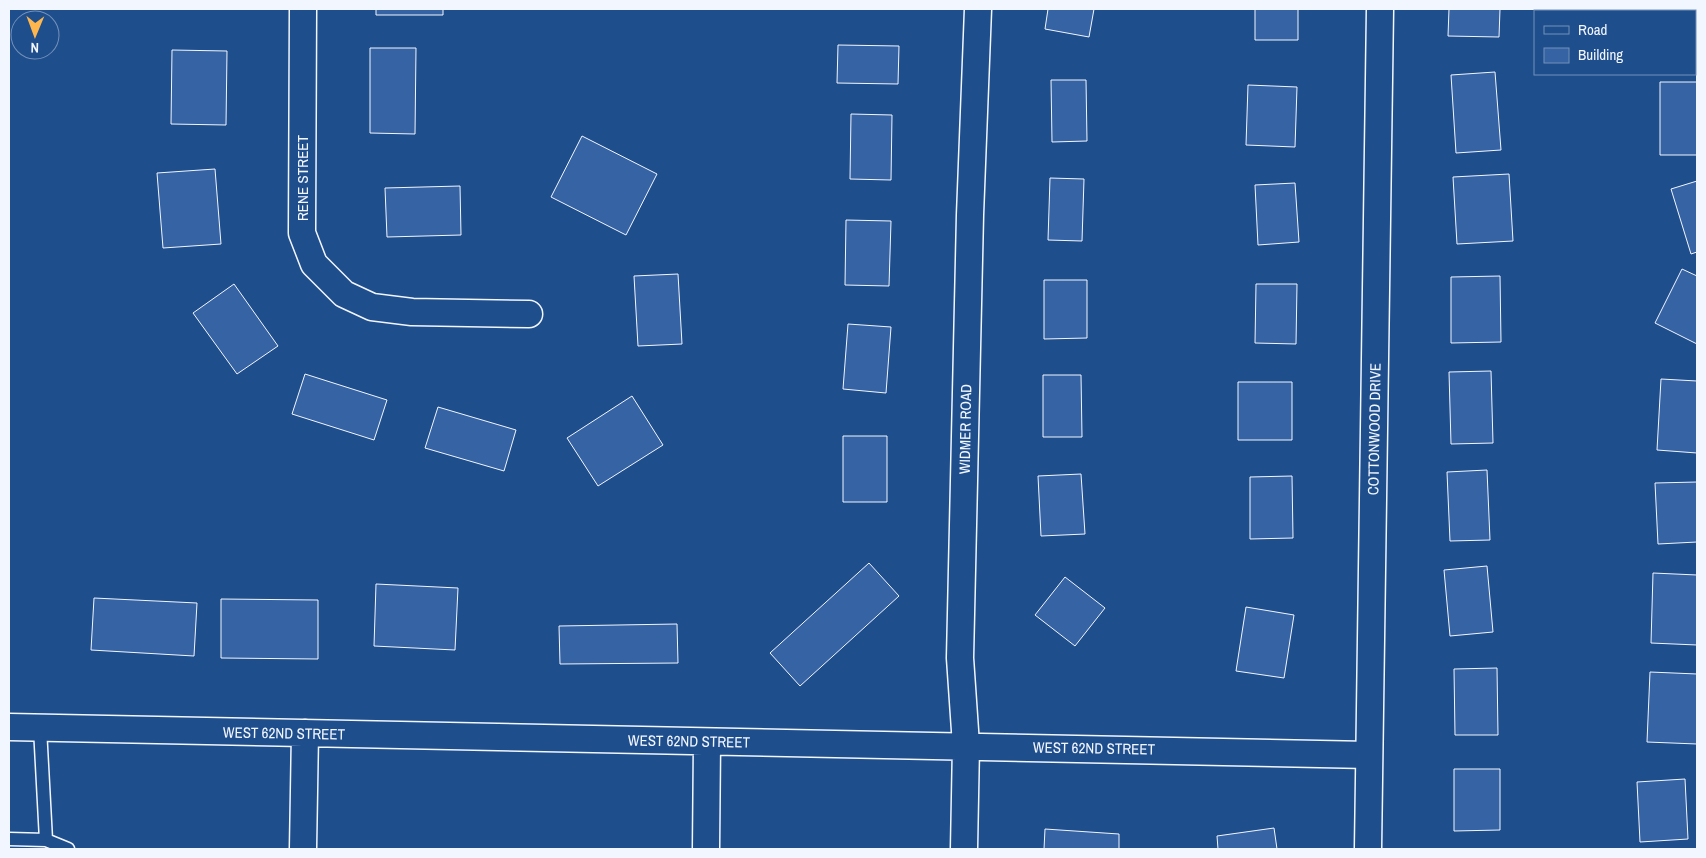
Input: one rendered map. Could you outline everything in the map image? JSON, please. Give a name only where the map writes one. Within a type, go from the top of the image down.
[{"type":"street","name":"RENE STREET","points":[[303,9],[302,233],[314,264],[344,294],[372,307],[412,312],[529,314]]},
{"type":"street","name":"WIDMER ROAD","points":[[964,849],[966,745],[960,649],[970,215],[978,9]]},
{"type":"street","name":"COTTONWOOD DRIVE","points":[[1368,849],[1380,9]]},
{"type":"street","name":"WEST 62ND STREET","points":[[9,727],[707,742],[966,745],[1369,755]]},
{"type":"street","points":[[303,849],[305,733]]},
{"type":"street","points":[[706,849],[707,742]]},
{"type":"lane","points":[[40,728],[46,840]]},
{"type":"lane","points":[[9,839],[46,840],[68,849]]},
{"type":"building","points":[[376,9],[443,9],[443,15],[376,15]]},
{"type":"building","points":[[1048,9],[1094,9],[1089,37],[1045,29]]},
{"type":"building","points":[[1255,9],[1298,9],[1298,40],[1255,40]]},
{"type":"building","points":[[1449,9],[1500,9],[1499,37],[1448,36]]},
{"type":"building","points":[[1697,9],[1697,47],[1696,10],[1660,10]]},
{"type":"building","points":[[838,45],[899,46],[898,84],[837,83]]},
{"type":"building","points":[[370,48],[416,48],[415,134],[370,133]]},
{"type":"building","points":[[172,50],[227,51],[226,125],[171,124]]},
{"type":"building","points":[[1495,72],[1501,150],[1456,153],[1451,75]]},
{"type":"building","points":[[1051,80],[1086,80],[1087,141],[1052,142]]},
{"type":"building","points":[[1660,82],[1697,82],[1697,155],[1660,155]]},
{"type":"building","points":[[1248,85],[1297,87],[1295,147],[1246,145]]},
{"type":"building","points":[[851,114],[892,115],[891,180],[850,179]]},
{"type":"building","points":[[582,136],[657,174],[626,235],[551,197]]},
{"type":"building","points":[[215,169],[221,244],[163,248],[157,173]]},
{"type":"building","points":[[1509,174],[1513,241],[1457,244],[1453,177]]},
{"type":"building","points":[[1050,178],[1084,179],[1082,241],[1048,240]]},
{"type":"building","points":[[1697,181],[1697,252],[1691,254],[1671,189]]},
{"type":"building","points":[[1295,183],[1299,242],[1258,245],[1255,185]]},
{"type":"building","points":[[460,186],[461,235],[387,237],[385,188]]},
{"type":"building","points":[[846,220],[891,221],[889,286],[845,285]]},
{"type":"building","points":[[1682,269],[1697,276],[1697,344],[1655,323]]},
{"type":"building","points":[[678,274],[682,344],[638,346],[634,276]]},
{"type":"building","points":[[1500,276],[1501,342],[1451,343],[1451,277]]},
{"type":"building","points":[[1044,280],[1087,280],[1087,338],[1044,339]]},
{"type":"building","points":[[234,284],[278,346],[237,374],[193,313]]},
{"type":"building","points":[[1256,284],[1297,284],[1296,344],[1255,343]]},
{"type":"building","points":[[848,324],[891,327],[886,393],[843,389]]},
{"type":"building","points":[[1491,371],[1493,443],[1451,444],[1449,372]]},
{"type":"building","points":[[305,374],[387,400],[374,440],[292,414]]},
{"type":"building","points":[[1043,375],[1081,375],[1082,437],[1043,437]]},
{"type":"building","points":[[1661,379],[1697,381],[1697,453],[1657,450]]},
{"type":"building","points":[[1238,382],[1292,382],[1292,440],[1238,440]]},
{"type":"building","points":[[632,396],[663,445],[598,486],[567,438]]},
{"type":"building","points":[[438,407],[516,430],[504,471],[425,448]]},
{"type":"building","points":[[843,436],[887,436],[887,502],[843,502]]},
{"type":"building","points":[[1487,470],[1490,540],[1450,541],[1447,472]]},
{"type":"building","points":[[1081,474],[1085,534],[1041,536],[1038,476]]},
{"type":"building","points":[[1292,476],[1293,538],[1250,539],[1250,477]]},
{"type":"building","points":[[1697,482],[1697,542],[1658,544],[1655,483]]},
{"type":"building","points":[[869,563],[899,596],[800,686],[770,653]]},
{"type":"building","points":[[1487,566],[1493,632],[1450,636],[1444,570]]},
{"type":"building","points":[[1653,573],[1697,575],[1697,645],[1651,643]]},
{"type":"building","points":[[1065,577],[1105,608],[1075,646],[1035,615]]},
{"type":"building","points":[[376,584],[458,588],[455,650],[374,646]]},
{"type":"building","points":[[94,598],[197,603],[194,656],[91,650]]},
{"type":"building","points":[[221,599],[318,600],[318,659],[221,658]]},
{"type":"building","points":[[1246,607],[1294,615],[1284,678],[1236,671]]},
{"type":"building","points":[[677,624],[678,663],[560,664],[559,626]]},
{"type":"building","points":[[1497,668],[1498,735],[1455,735],[1454,669]]},
{"type":"building","points":[[1650,672],[1697,674],[1697,744],[1647,742]]},
{"type":"building","points":[[1454,769],[1500,769],[1500,830],[1454,831]]},
{"type":"building","points":[[1685,779],[1688,839],[1640,842],[1637,782]]},
{"type":"building","points":[[1274,828],[1277,849],[1218,849],[1217,836]]},
{"type":"building","points":[[1045,829],[1119,834],[1119,849],[1044,849]]}]
